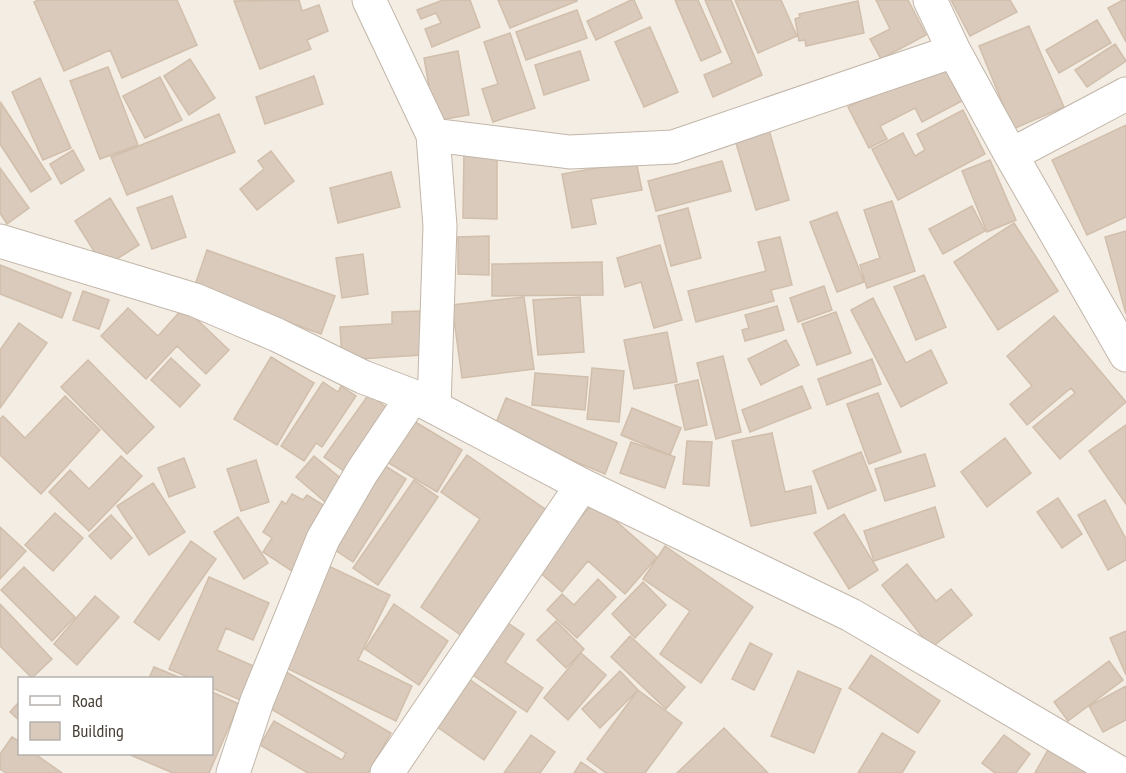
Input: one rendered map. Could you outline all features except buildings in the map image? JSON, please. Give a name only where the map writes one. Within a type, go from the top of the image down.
[{"type":"street","points":[[233,773],[257,701],[323,539],[363,472],[424,402],[440,226],[434,135],[369,0]]},
{"type":"street","points":[[930,0],[954,51],[1011,155],[1125,350]]},
{"type":"street","points":[[434,135],[570,152],[673,147],[954,51]]},
{"type":"street","points":[[1011,155],[1126,94]]},
{"type":"street","points":[[0,241],[195,300],[277,335],[363,377],[424,402],[582,485],[851,615],[1120,773]]},
{"type":"street","points":[[387,773],[582,485]]}]
